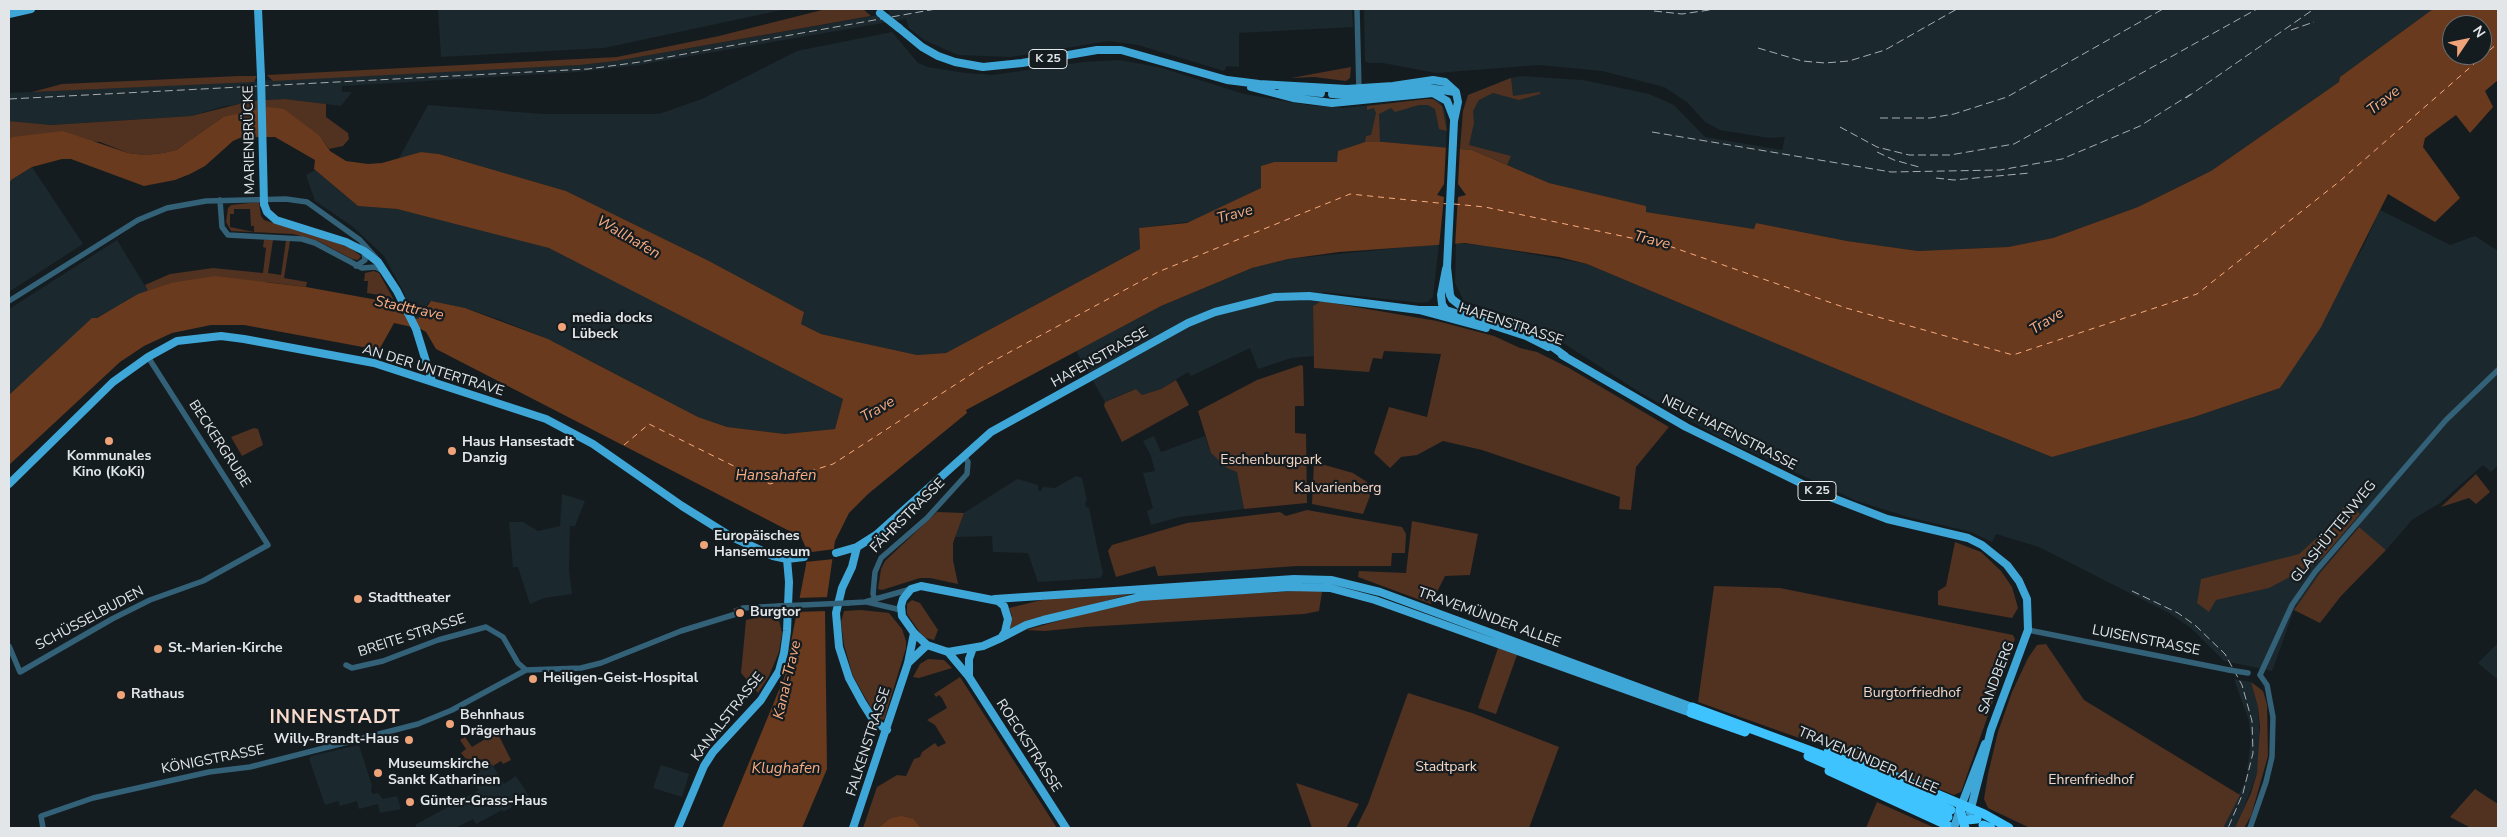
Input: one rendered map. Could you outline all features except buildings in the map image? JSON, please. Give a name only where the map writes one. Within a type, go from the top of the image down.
[{"type":"highway","name":"TRAVEMÜNDER ALLEE","points":[[1692,710],[1809,753]]},
{"type":"highway","points":[[1809,753],[1833,753],[1863,763],[1959,819],[2009,828]]},
{"type":"highway","points":[[1809,753],[1828,770],[1959,819],[1984,824],[1986,819],[2009,828]]},
{"type":"main road","points":[[9,14],[31,9]]},
{"type":"main road","name":"MARIENBRÜCKE","points":[[258,9],[264,204],[266,212],[276,220],[346,242]]},
{"type":"main road","name":"K 25","points":[[877,11],[922,47],[938,56],[968,65],[995,67],[1097,50],[1122,50],[1251,87],[1359,95],[1433,92],[1442,96],[1449,102],[1454,120],[1454,131],[1447,267],[1436,311]]},
{"type":"main road","name":"K 25","points":[[1359,95],[1432,80],[1450,85],[1456,92],[1458,108],[1454,120]]},
{"type":"main road","name":"K 25","points":[[1234,81],[1359,95],[1422,87],[1456,92]]},
{"type":"main road","points":[[346,242],[364,251],[378,262],[402,303],[414,329],[432,381]]},
{"type":"main road","name":"K 25","points":[[1447,267],[1452,299],[1466,310],[1528,329],[1569,358]]},
{"type":"main road","name":"K 25","points":[[1441,295],[1446,310],[1455,319]]},
{"type":"main road","name":"HAFENSTRASSE","points":[[836,553],[857,547],[890,524],[996,429],[1188,323],[1215,312],[1275,297],[1309,296],[1436,311],[1455,319],[1513,336],[1569,358]]},
{"type":"main road","points":[[1436,311],[1446,310],[1452,305],[1452,299]]},
{"type":"main road","name":"HAFENSTRASSE","points":[[1446,310],[1526,336],[1569,358]]},
{"type":"main road","name":"AN DER UNTERTRAVE","points":[[9,484],[113,382],[148,357],[178,342],[220,336],[374,363],[546,419],[565,428],[723,531],[769,554],[787,559],[804,557]]},
{"type":"main road","name":"NEUE HAFENSTRASSE","points":[[1569,358],[1686,427],[1841,502],[1887,519],[1955,534],[1982,545],[2007,564],[2019,581],[2029,607],[2028,630]]},
{"type":"main road","points":[[857,547],[852,567],[842,588],[836,613],[839,646],[849,678],[862,702],[874,721],[887,730]]},
{"type":"main road","name":"KANALSTRASSE","points":[[678,828],[704,766],[713,752],[764,696],[779,671],[787,632],[789,582],[787,559]]},
{"type":"main road","name":"TRAVEMÜNDER ALLEE","points":[[911,589],[918,586],[929,586],[967,596],[993,599],[1294,579],[1331,580],[1380,592],[1692,710]]},
{"type":"main road","name":"TRAVEMÜNDER ALLEE","points":[[948,652],[973,648],[1000,638],[1026,625],[1043,620],[1140,597],[1310,586],[1351,592],[1692,710]]},
{"type":"main road","points":[[911,589],[903,600],[901,610],[906,622],[914,633],[927,645],[948,652]]},
{"type":"main road","points":[[993,599],[1001,603],[1008,614],[1007,626],[1000,638]]},
{"type":"main road","name":"SANDBERG","points":[[1959,819],[2028,630]]},
{"type":"main road","name":"FALKENSTRASSE","points":[[853,828],[908,663],[914,633]]},
{"type":"main road","name":"FALKENSTRASSE","points":[[908,663],[927,645]]},
{"type":"main road","points":[[970,677],[969,659],[973,648]]},
{"type":"main road","name":"ROECKSTRASSE","points":[[948,652],[970,677],[1066,828]]},
{"type":"street","points":[[1357,9],[1359,95]]},
{"type":"street","points":[[9,301],[117,232],[155,213],[167,208],[220,200],[286,199],[307,202],[360,240],[376,257],[378,262]]},
{"type":"street","points":[[220,200],[222,227],[226,234],[302,239],[322,246],[356,266],[376,268],[383,272]]},
{"type":"street","points":[[343,227],[348,236],[346,242]]},
{"type":"street","points":[[356,266],[365,260],[364,251]]},
{"type":"street","name":"BECKERGRUBE","points":[[148,357],[268,545]]},
{"type":"street","name":"GLASHÜTTENWEG","points":[[2260,675],[2292,605],[2315,572],[2446,420],[2498,370]]},
{"type":"street","name":"FÄHRSTRASSE","points":[[875,600],[873,594],[875,572],[881,558],[927,518],[967,474],[968,462],[964,456]]},
{"type":"street","name":"SCHÜSSELBUDEN","points":[[9,646],[20,672],[112,619],[150,600],[204,581],[268,545]]},
{"type":"street","points":[[744,610],[760,607],[865,602],[911,589]]},
{"type":"street","points":[[865,602],[901,610]]},
{"type":"street","points":[[526,670],[591,666],[681,631],[733,614]]},
{"type":"street","name":"BREITE STRASSE","points":[[346,665],[352,668],[383,661],[438,640],[486,628],[502,637],[518,663],[526,670]]},
{"type":"street","name":"LUISENSTRASSE","points":[[2028,630],[2260,675]]},
{"type":"street","name":"KÖNIGSTRASSE","points":[[44,828],[41,816],[93,798],[202,774],[250,767],[405,728],[440,715],[526,670]]},
{"type":"street","points":[[2250,828],[2266,782],[2272,756],[2273,717],[2267,686],[2260,675]]},
{"type":"shaded area","points":[[438,9],[786,9],[604,48],[441,57]]},
{"type":"shaded area","points":[[885,9],[1352,9],[1353,27],[1239,33],[1239,67],[1227,66],[1224,71],[1138,45],[1109,41],[1011,57],[958,55],[924,40],[909,28],[906,19],[639,65],[579,72],[342,86],[342,92],[352,92],[341,106],[284,99],[225,106],[191,116],[51,125],[9,121],[9,93],[580,65],[616,61],[890,13]]},
{"type":"shaded area","points":[[1364,9],[2433,9],[2340,77],[2339,82],[2211,171],[2138,207],[2053,238],[2008,247],[1918,251],[1847,241],[1756,223],[1754,229],[1646,212],[1646,206],[1549,183],[1472,150],[1460,149],[1463,111],[1468,95],[1510,78],[1521,76],[1583,80],[1649,94],[1674,105],[1705,137],[1782,150],[1785,137],[1769,138],[1720,130],[1705,122],[1687,102],[1664,87],[1602,71],[1539,65],[1436,73],[1383,63],[1368,63],[1365,61]]},
{"type":"shaded area","points":[[892,32],[918,63],[928,67],[966,73],[993,75],[1084,62],[1120,60],[1162,68],[1244,94],[1308,105],[1343,108],[1433,99],[1439,101],[1445,110],[1447,123],[1446,148],[1365,142],[1338,151],[1338,162],[1274,162],[1261,166],[1261,188],[1196,221],[1139,228],[1140,249],[946,353],[917,355],[821,334],[801,324],[804,312],[709,261],[566,191],[439,154],[421,152],[398,160],[428,105],[543,114],[659,114],[702,99],[797,51]]},
{"type":"shaded area","points":[[32,167],[83,244],[9,292],[9,185],[11,180]]},
{"type":"shaded area","points":[[315,170],[358,206],[397,209],[527,240],[562,253],[843,399],[835,429],[785,434],[727,427],[698,417],[548,339],[498,319],[465,308],[429,302],[418,319],[414,317],[402,289],[384,256],[352,226],[315,201],[306,175]]},
{"type":"shaded area","points":[[2380,210],[2450,245],[2475,236],[2498,251],[2498,465],[2491,472],[2483,465],[2440,503],[2412,520],[2386,550],[2358,527],[2319,574],[2294,610],[2272,671],[2224,661],[2192,629],[2169,613],[2039,547],[1996,534],[1992,542],[1971,532],[1908,517],[1857,501],[1721,438],[1641,393],[1546,332],[1521,319],[1464,301],[1455,283],[1456,243],[1480,245],[1587,264],[1939,412],[2052,457],[2194,417],[2280,388],[2363,247]]},
{"type":"shaded area","points":[[117,240],[148,291],[94,319],[9,395],[9,309]]},
{"type":"shaded area","points":[[1439,244],[1433,297],[1428,302],[1421,303],[1323,292],[1321,301],[1313,306],[1314,356],[1291,358],[1258,369],[1250,348],[1191,376],[1188,372],[1161,389],[1142,395],[1135,389],[1105,402],[1076,351],[1161,306],[1252,268],[1288,259]]},
{"type":"shaded area","points":[[1154,436],[1161,452],[1205,436],[1211,453],[1237,471],[1244,509],[1179,517],[1151,525],[1147,511],[1153,508],[1143,473],[1155,471],[1151,456],[1143,441]]},
{"type":"shaded area","points":[[1076,476],[1082,478],[1087,501],[1085,502],[1086,507],[1089,508],[1103,574],[1100,578],[1038,582],[1028,553],[993,552],[992,536],[955,537],[964,513],[1017,479],[1038,485],[1038,490],[1041,491],[1043,487],[1055,488]]},
{"type":"shaded area","points":[[562,494],[585,501],[575,526],[570,526],[569,570],[572,594],[544,598],[530,604],[518,567],[513,567],[509,522],[523,522],[538,531],[560,526]]},
{"type":"shaded area","points":[[2498,643],[2498,680],[2478,663]]},
{"type":"shaded area","points":[[2234,679],[2251,682],[2258,707],[2260,743],[2257,773],[2238,824],[2235,828],[2223,828],[2246,779],[2251,739],[2249,721]]},
{"type":"shaded area","points":[[359,745],[372,786],[371,792],[373,794],[378,793],[383,799],[397,796],[401,809],[380,813],[378,804],[359,809],[357,801],[340,806],[338,801],[325,805],[309,759],[311,756]]},
{"type":"shaded area","points":[[492,764],[504,784],[516,776],[533,802],[522,809],[516,801],[511,805],[512,807],[503,812],[502,810],[476,824],[473,819],[455,828],[417,828],[415,825],[479,790],[469,779]]},
{"type":"shaded area","points":[[661,765],[689,774],[682,797],[653,788]]},
{"type":"green space","points":[[826,9],[863,9],[871,16],[616,61],[580,65],[273,81],[267,75],[617,57],[719,36]]},
{"type":"green space","points":[[1351,67],[1350,78],[1346,81],[1314,77],[1291,78]]},
{"type":"green space","points":[[257,76],[254,82],[32,92],[62,84]]},
{"type":"green space","points":[[1511,78],[1513,96],[1540,92],[1540,94],[1519,100],[1493,93],[1479,100],[1473,111],[1474,123],[1469,145],[1511,156],[1507,165],[1472,150],[1460,149],[1463,111],[1468,95]]},
{"type":"green space","points":[[285,99],[326,104],[326,117],[348,133],[349,139],[343,146],[329,149],[320,136],[223,117],[176,150],[145,155],[128,153],[100,142],[12,137],[9,139],[9,121],[51,125],[191,116],[251,101]]},
{"type":"green space","points":[[1433,99],[1442,106],[1447,131],[1439,129],[1435,109],[1428,105],[1419,105],[1395,112],[1391,108],[1379,114],[1380,142],[1365,142],[1366,136],[1371,135],[1376,113],[1374,108],[1367,110],[1367,106]]},
{"type":"green space","points":[[259,202],[261,216],[264,220],[326,239],[350,248],[361,256],[358,260],[352,259],[318,241],[293,234],[231,231],[226,222],[228,208],[231,205]],"holes":[[[234,209],[250,209],[251,226],[254,226],[254,232],[230,227],[230,214],[234,214]]]},
{"type":"green space","points":[[264,240],[273,240],[268,273],[281,275],[286,241],[290,241],[284,278],[307,282],[306,287],[267,282],[170,283],[148,291],[145,285],[170,274],[213,268],[263,273],[266,248],[263,247]]},
{"type":"green space","points":[[374,271],[379,273],[394,300],[390,297],[367,293],[368,281],[364,281],[365,273]]},
{"type":"green space","points":[[1321,301],[1437,321],[1494,336],[1520,348],[1537,352],[1569,368],[1669,427],[1636,467],[1631,510],[1619,509],[1620,497],[1482,450],[1443,441],[1417,455],[1401,457],[1390,468],[1374,453],[1389,407],[1427,417],[1441,354],[1384,351],[1382,359],[1373,358],[1369,372],[1314,368],[1313,306]]},
{"type":"green space","name":"Eschenburgpark","points":[[1301,365],[1303,366],[1304,406],[1295,406],[1295,433],[1306,434],[1307,503],[1244,509],[1237,472],[1227,468],[1211,453],[1198,411],[1257,380]]},
{"type":"green space","points":[[1176,380],[1189,405],[1122,442],[1104,406],[1105,402],[1136,389],[1142,395],[1161,389]]},
{"type":"green space","points":[[254,428],[258,429],[263,445],[242,456],[231,437]]},
{"type":"green space","name":"Kalvarienberg","points":[[1314,462],[1353,473],[1367,482],[1370,496],[1363,514],[1312,504]]},
{"type":"green space","points":[[2476,474],[2490,492],[2476,504],[2469,498],[2441,507]]},
{"type":"green space","points":[[2347,503],[2360,514],[2323,557],[2313,565],[2269,588],[2216,600],[2209,612],[2197,603],[2201,579],[2299,554],[2320,535]]},
{"type":"green space","points":[[1307,510],[1402,527],[1406,534],[1405,553],[1392,553],[1391,566],[1297,566],[1158,576],[1155,566],[1116,577],[1108,551],[1112,545],[1187,523],[1280,512],[1286,516]]},
{"type":"green space","points":[[937,512],[964,513],[953,543],[953,560],[958,584],[930,578],[920,578],[882,590],[878,589],[881,569],[885,561]]},
{"type":"green space","points":[[1412,521],[1478,534],[1470,575],[1445,576],[1431,604],[1358,577],[1359,571],[1406,573]]},
{"type":"green space","points":[[2359,527],[2386,550],[2341,596],[2320,623],[2294,610],[2319,574]]},
{"type":"green space","points":[[1955,542],[1981,552],[2001,571],[2012,587],[2018,608],[2012,618],[1938,605],[1938,591],[1946,586]]},
{"type":"green space","name":"Burgtorfriedhof","points":[[1714,586],[1780,588],[2013,635],[2015,639],[1961,792],[1954,795],[1836,748],[1802,739],[1698,702]]},
{"type":"green space","points":[[1315,590],[1322,592],[1319,611],[1304,614],[1045,631],[1026,630],[1133,600]]},
{"type":"green space","points":[[1132,594],[1025,622],[1010,630],[1012,616],[1009,608],[1050,598]]},
{"type":"green space","points":[[912,600],[920,603],[938,630],[934,640],[926,638],[921,634],[907,614],[907,604]]},
{"type":"green space","points":[[861,610],[889,613],[902,629],[906,641],[906,648],[884,720],[877,718],[853,676],[844,645],[841,622],[844,611]]},
{"type":"green space","points":[[769,615],[778,616],[782,633],[779,652],[769,676],[758,693],[741,673],[746,620]]},
{"type":"green space","name":"Ehrenfriedhof","points":[[2046,644],[2084,700],[2240,795],[2223,828],[2030,828],[1988,808],[1984,799],[1988,774],[1998,732],[2012,692],[2028,658],[2037,645]]},
{"type":"green space","points":[[1498,648],[1517,655],[1496,714],[1478,708]]},
{"type":"green space","points":[[928,659],[944,660],[952,668],[919,678],[913,677],[920,664]]},
{"type":"green space","points":[[960,677],[1057,828],[921,828],[914,819],[889,819],[878,828],[863,828],[877,787],[897,775],[906,776],[914,759],[920,757],[922,752],[935,743],[938,747],[946,743],[935,725],[927,720],[947,708],[942,698],[939,695],[936,697],[934,694]]},
{"type":"green space","points":[[2251,682],[2263,691],[2267,704],[2268,756],[2251,816],[2244,828],[2235,828],[2251,793],[2257,773],[2260,727],[2258,707]]},
{"type":"green space","name":"Stadtpark","points":[[1408,693],[1472,713],[1559,747],[1529,828],[1356,828],[1368,804]]},
{"type":"green space","points":[[497,732],[511,760],[503,764],[501,761],[493,766],[492,764],[480,771],[477,767],[471,765],[461,753],[466,749],[460,740],[465,737],[472,747]]},
{"type":"green space","points":[[1296,783],[1359,804],[1346,828],[1312,828]]},
{"type":"green space","points":[[2475,789],[2498,804],[2498,828],[2471,828],[2450,817]]},
{"type":"green space","points":[[1877,802],[1935,828],[1866,828]]},
{"type":"water","points":[[2433,9],[2498,9],[2498,80],[2485,91],[2493,107],[2470,133],[2456,115],[2425,138],[2423,147],[2460,198],[2435,222],[2388,194],[2321,327],[2280,388],[2194,417],[2052,457],[1939,412],[1587,264],[1559,257],[1465,243],[1339,252],[1288,259],[1252,268],[1161,306],[966,410],[967,413],[868,494],[849,513],[835,541],[825,611],[827,769],[802,828],[722,828],[784,678],[806,565],[807,550],[801,537],[436,349],[426,332],[421,329],[394,323],[379,350],[244,325],[211,325],[172,333],[144,346],[120,362],[9,465],[9,395],[92,318],[97,318],[138,294],[170,283],[215,276],[306,287],[383,301],[395,305],[401,313],[418,319],[431,301],[465,308],[548,339],[698,417],[727,427],[785,434],[835,429],[843,399],[549,248],[397,209],[358,206],[314,169],[315,160],[275,137],[242,137],[233,141],[205,166],[190,174],[175,180],[144,186],[71,159],[62,159],[32,167],[11,180],[9,185],[9,139],[12,137],[63,131],[128,153],[145,155],[176,150],[223,117],[268,107],[284,109],[320,136],[330,151],[346,161],[368,164],[382,163],[421,152],[439,154],[566,191],[709,261],[804,312],[801,324],[821,334],[917,355],[946,353],[1140,249],[1139,228],[1187,223],[1261,188],[1261,166],[1274,162],[1337,162],[1338,151],[1365,142],[1472,150],[1549,183],[1646,206],[1646,212],[1754,229],[1756,223],[1847,241],[1918,251],[2008,247],[2053,238],[2138,207],[2211,171],[2339,82],[2340,77]]},
{"type":"water","points":[[901,816],[914,819],[921,828],[878,828],[889,819]]},
{"type":"pier","points":[[1446,146],[1460,147],[1458,184],[1466,195],[1458,197],[1455,246],[1439,247],[1444,197],[1437,195],[1444,184]]},
{"type":"pier","points":[[835,549],[834,559],[805,562],[804,553]]},
{"type":"pier","points":[[829,597],[828,611],[795,612],[797,598]]},
{"type":"ferry route","points":[[1454,204],[1485,207],[1669,246],[1846,308],[2013,355],[2197,294],[2340,181],[2498,43]]},
{"type":"ferry route","points":[[624,445],[649,424],[770,484],[833,464],[984,366],[1158,272],[1350,194],[1448,204]]},
{"type":"tunnel","points":[[734,611],[743,608]]},
{"type":"railway","points":[[9,99],[588,69],[640,62],[936,9]]},
{"type":"railway","points":[[1654,11],[1682,14],[1716,9]]},
{"type":"railway","points":[[1758,48],[1802,61],[1825,63],[1849,61],[1885,50],[1957,9]]},
{"type":"railway","points":[[1880,118],[1930,118],[1954,114],[2007,97],[2163,9]]},
{"type":"railway","points":[[1840,127],[1877,147],[1909,155],[1950,155],[2014,144],[2257,9]]},
{"type":"railway","points":[[2186,98],[2314,9]]},
{"type":"railway","points":[[2291,30],[2314,22]]},
{"type":"railway","points":[[1652,132],[1891,172],[2000,170],[2062,159],[2140,126],[2191,94]]},
{"type":"railway","points":[[1877,152],[1894,160],[1919,167]]},
{"type":"railway","points":[[1936,178],[1954,180],[2030,173]]},
{"type":"railway","points":[[2132,591],[2178,613],[2196,626],[2225,654],[2242,685],[2252,721],[2253,753],[2243,793],[2228,828]]},
{"type":"place","name":"media docks Lübeck","points":[[562,327]]},
{"type":"place","name":"Kommunales Kino (KoKi)","points":[[109,441]]},
{"type":"place","name":"Haus Hansestadt Danzig","points":[[452,451]]},
{"type":"place","name":"Europäisches Hansemuseum","points":[[704,545]]},
{"type":"place","name":"Stadttheater","points":[[358,599]]},
{"type":"place","name":"Burgtor","points":[[740,613]]},
{"type":"place","name":"St.-Marien-Kirche","points":[[158,649]]},
{"type":"place","name":"Heiligen-Geist-Hospital","points":[[533,679]]},
{"type":"place","name":"Rathaus","points":[[121,695]]},
{"type":"place","name":"Behnhaus Drägerhaus","points":[[450,724]]},
{"type":"place","name":"Willy-Brandt-Haus","points":[[409,740]]},
{"type":"place","name":"Museumskirche Sankt Katharinen","points":[[378,773]]},
{"type":"place","name":"Günter-Grass-Haus","points":[[410,802]]},
{"type":"district","name":"INNENSTADT","points":[[335,718]]},
{"type":"water label","name":"Trave","points":[[2384,101]]},
{"type":"water label","name":"Trave","points":[[1235,215]]},
{"type":"water label","name":"Wallhafen","points":[[628,238]]},
{"type":"water label","name":"Trave","points":[[1652,241]]},
{"type":"water label","name":"Stadttrave","points":[[409,309]]},
{"type":"water label","name":"Trave","points":[[2047,322]]},
{"type":"water label","name":"Trave","points":[[878,410]]},
{"type":"water label","name":"Hansahafen","points":[[776,476]]},
{"type":"water label","name":"Kanal-Trave","points":[[788,680]]},
{"type":"water label","name":"Klughafen","points":[[786,769]]}]
